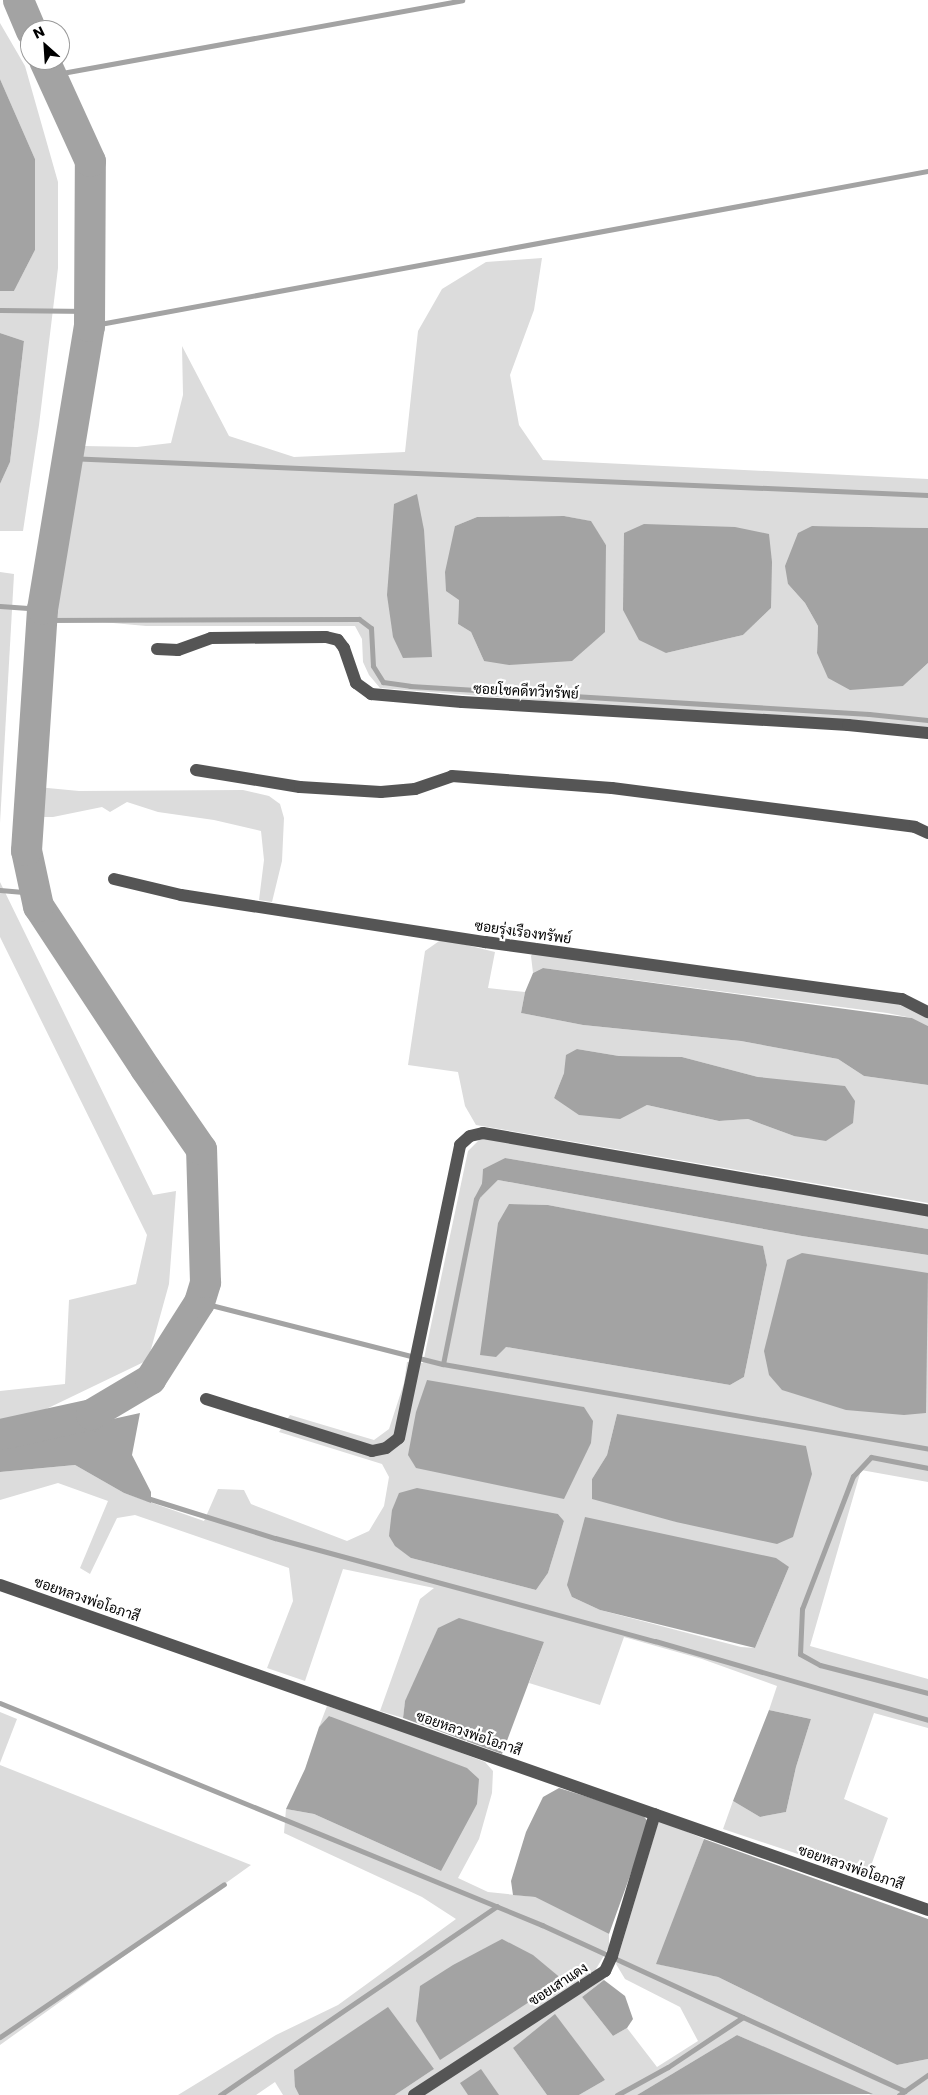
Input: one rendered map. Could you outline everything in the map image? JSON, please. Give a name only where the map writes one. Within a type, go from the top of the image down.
[{"type":"street","name":"ซอยโชคดีทวีทรัพย์","points":[[157,649],[178,650],[211,638],[326,637],[338,640],[356,683],[371,694],[848,725],[928,733]]},
{"type":"street","points":[[196,770],[300,787],[382,792],[416,788],[452,776],[612,788],[915,827],[928,833]]},
{"type":"street","name":"ซอยรุ่งเรืองทรัพย์","points":[[114,879],[181,895],[485,942],[902,999],[928,1012]]},
{"type":"street","points":[[206,1399],[372,1450],[386,1448],[398,1438],[460,1145],[470,1136],[483,1133],[928,1211]]},
{"type":"street","name":"ซอยหลวงพ่อโอภาสี","points":[[0,1585],[928,1910]]},
{"type":"street","name":"ซอยเสาแดง","points":[[414,2095],[605,1970],[612,1956],[655,1814]]},
{"type":"shaded area","points":[[0,23],[20,57],[20,70],[26,70],[58,182],[58,268],[39,425],[23,531],[0,531],[0,484],[10,462],[24,341],[0,333],[0,291],[14,291],[35,250],[35,159],[0,79]]},
{"type":"shaded area","points":[[0,79],[35,159],[35,250],[14,291],[0,291]]},
{"type":"shaded area","points":[[542,258],[534,310],[510,375],[519,425],[543,460],[928,479],[928,528],[812,526],[788,584],[805,603],[818,626],[817,653],[903,686],[928,663],[928,731],[380,688],[369,675],[363,662],[362,639],[355,626],[146,626],[47,617],[81,467],[83,446],[137,447],[171,443],[183,395],[182,346],[229,436],[294,457],[405,452],[418,331],[442,289],[486,262]],"holes":[[[564,516],[590,521],[606,545],[484,661],[471,632],[458,624],[459,600],[455,526],[477,517]],[[771,608],[743,635],[666,653]]]},
{"type":"shaded area","points":[[0,333],[24,341],[10,462],[0,484]]},
{"type":"shaded area","points":[[417,494],[424,530],[432,657],[403,658],[393,637],[387,595],[394,504]]},
{"type":"shaded area","points":[[564,516],[591,521],[606,545],[605,632],[572,661],[509,665],[484,661],[471,632],[458,624],[459,600],[446,591],[445,572],[455,526],[477,517]]},
{"type":"shaded area","points":[[644,524],[735,527],[769,534],[772,562],[771,608],[743,635],[666,653],[639,640],[623,610],[624,533]]},
{"type":"shaded area","points":[[812,526],[928,528],[928,663],[903,686],[850,690],[828,678],[817,653],[818,626],[805,603],[788,584],[785,566],[798,533]]},
{"type":"shaded area","points":[[0,572],[14,574],[0,823]]},
{"type":"shaded area","points":[[37,787],[79,791],[243,790],[269,796],[280,804],[284,818],[282,861],[272,902],[259,900],[264,860],[261,831],[214,820],[158,812],[127,802],[110,812],[102,807],[53,817],[34,817]]},
{"type":"shaded area","points":[[0,882],[153,1195],[176,1191],[169,1284],[148,1360],[42,1411],[0,1420],[0,1391],[65,1384],[69,1300],[136,1284],[147,1235],[0,937]]},
{"type":"shaded area","points":[[442,939],[495,952],[488,988],[525,992],[521,1013],[583,1025],[741,1041],[838,1059],[864,1076],[928,1085],[928,1203],[476,1125],[465,1106],[458,1072],[408,1065],[425,951]],"holes":[[[577,1049],[619,1056],[682,1057],[758,1077],[794,1136],[748,1119],[719,1121],[647,1105],[620,1118],[554,1098],[564,1073]]]},
{"type":"shaded area","points":[[534,951],[906,1004],[928,1014],[928,1026],[912,1018],[887,1013],[543,968],[533,973],[531,956]]},
{"type":"shaded area","points":[[543,968],[912,1018],[928,1026],[928,1085],[864,1076],[838,1059],[741,1041],[583,1025],[521,1013],[525,992],[533,973]]},
{"type":"shaded area","points":[[577,1049],[619,1056],[682,1057],[758,1077],[845,1086],[855,1101],[853,1123],[826,1141],[794,1136],[748,1119],[719,1121],[647,1105],[620,1119],[579,1115],[554,1098],[564,1073],[566,1055]]},
{"type":"shaded area","points":[[488,1138],[928,1215],[928,1229],[505,1158],[483,1169],[482,1196],[498,1180],[802,1236],[928,1255],[928,1482],[861,1470],[810,1646],[928,1679],[928,1728],[874,1713],[844,1799],[888,1818],[867,1877],[723,1829],[733,1801],[760,1817],[786,1812],[796,1767],[811,1719],[769,1710],[777,1686],[702,1659],[624,1637],[600,1705],[529,1683],[544,1642],[405,1701],[403,1718],[380,1711],[420,1599],[434,1588],[343,1569],[305,1681],[267,1668],[293,1601],[289,1568],[135,1515],[117,1518],[90,1574],[80,1568],[108,1501],[58,1483],[0,1500],[0,1472],[75,1465],[124,1493],[204,1521],[218,1489],[244,1490],[251,1504],[347,1541],[369,1531],[384,1506],[389,1477],[382,1464],[279,1432],[290,1415],[374,1440],[389,1429],[404,1383],[407,1362],[423,1363],[468,1151],[479,1140]],"holes":[[[509,1204],[548,1205],[763,1247],[767,1265],[744,1377],[730,1385],[506,1347]],[[617,1414],[676,1522],[592,1479],[607,1455]],[[558,1514],[564,1521],[548,1573],[536,1590],[411,1558]],[[789,1567],[755,1648],[741,1647],[600,1610],[572,1597]]]},
{"type":"shaded area","points":[[505,1158],[928,1229],[928,1255],[802,1236],[498,1180],[481,1197],[483,1169]]},
{"type":"shaded area","points":[[509,1204],[548,1205],[763,1246],[767,1265],[744,1377],[730,1385],[506,1347],[496,1357],[480,1355],[498,1223]]},
{"type":"shaded area","points":[[802,1253],[928,1273],[926,1413],[904,1415],[846,1410],[782,1390],[769,1375],[764,1351],[787,1260]]},
{"type":"shaded area","points":[[427,1380],[584,1407],[593,1421],[591,1443],[564,1499],[416,1468],[408,1455],[416,1412]]},
{"type":"shaded area","points":[[140,1413],[132,1455],[151,1492],[151,1503],[124,1493],[75,1465],[0,1472],[0,1444]]},
{"type":"shaded area","points":[[617,1414],[806,1446],[812,1474],[793,1537],[777,1544],[676,1522],[592,1499],[592,1479],[607,1455]]},
{"type":"shaded area","points":[[417,1488],[558,1514],[564,1521],[548,1573],[536,1590],[411,1558],[395,1546],[389,1536],[392,1510],[399,1493]]},
{"type":"shaded area","points":[[585,1517],[776,1558],[789,1567],[755,1648],[600,1610],[572,1597],[567,1585]]},
{"type":"shaded area","points":[[459,1618],[544,1642],[502,1754],[403,1718],[405,1701],[438,1628]]},
{"type":"shaded area","points":[[327,1706],[391,1726],[485,1762],[493,1771],[492,1793],[479,1839],[458,1878],[488,1892],[535,1897],[609,1934],[609,1947],[596,1969],[604,1980],[582,1997],[613,2036],[627,2028],[657,2067],[698,2041],[680,2007],[625,1979],[616,1964],[659,1820],[704,1839],[657,1964],[718,1977],[897,2065],[928,2059],[928,2095],[871,2095],[737,2035],[637,2095],[579,2095],[605,2080],[513,2048],[547,2095],[395,2095],[434,2069],[295,2087],[299,2095],[283,2095],[275,2082],[256,2095],[178,2095],[276,2035],[338,2005],[456,1919],[422,1897],[284,1833],[286,1809],[314,1814],[441,1871],[330,1716],[319,1727]]},
{"type":"shaded area","points":[[769,1710],[811,1719],[796,1767],[786,1812],[760,1817],[733,1801]]},
{"type":"shaded area","points":[[0,1712],[17,1719],[0,1763]]},
{"type":"shaded area","points":[[329,1716],[467,1768],[479,1779],[477,1804],[441,1871],[314,1814],[286,1809],[305,1769],[319,1727]]},
{"type":"shaded area","points":[[0,1765],[251,1865],[0,2045]]},
{"type":"shaded area","points":[[559,1788],[642,1814],[649,1823],[609,1934],[535,1897],[513,1895],[511,1881],[526,1832],[543,1797]]},
{"type":"shaded area","points":[[704,1839],[928,1919],[928,2059],[897,2065],[718,1977],[656,1964]]},
{"type":"shaded area","points":[[502,1939],[533,1955],[563,1980],[440,2060],[416,2021],[420,1986],[453,1965]]},
{"type":"shaded area","points":[[604,1980],[625,1996],[633,2019],[627,2028],[613,2036],[582,1997]]},
{"type":"shaded area","points":[[388,2007],[434,2069],[395,2095],[299,2095],[295,2087],[294,2070]]},
{"type":"shaded area","points":[[555,2014],[605,2080],[579,2095],[547,2095],[513,2048]]},
{"type":"shaded area","points":[[737,2035],[873,2094],[637,2095]]},
{"type":"shaded area","points":[[481,2069],[499,2095],[468,2095],[460,2083]]},
{"type":"waterway","points":[[18,0],[27,20]]},
{"type":"waterway","points":[[51,75],[462,0]]},
{"type":"waterway","points":[[0,1434],[91,1414],[150,1379],[199,1302],[205,1282],[201,1149],[38,906],[26,850],[42,609],[89,326],[90,161],[49,70]]},
{"type":"waterway","points":[[89,326],[928,171]]},
{"type":"waterway","points":[[0,310],[89,311]]},
{"type":"waterway","points":[[67,458],[928,495]]},
{"type":"waterway","points":[[0,606],[42,609]]},
{"type":"waterway","points":[[41,620],[359,619],[371,628],[373,666],[383,682],[410,686],[869,714],[928,720]]},
{"type":"waterway","points":[[0,890],[35,893]]},
{"type":"waterway","points":[[443,1364],[476,1199],[484,1184]]},
{"type":"waterway","points":[[199,1302],[443,1364],[928,1449]]},
{"type":"waterway","points":[[91,1414],[96,1429]]},
{"type":"waterway","points":[[928,1468],[871,1457],[853,1476],[802,1609],[800,1654],[820,1665],[928,1693]]},
{"type":"waterway","points":[[147,1498],[275,1538],[655,1641],[928,1720]]},
{"type":"waterway","points":[[0,1703],[542,1925],[905,2091]]},
{"type":"waterway","points":[[0,2037],[224,1884]]},
{"type":"waterway","points":[[220,2095],[497,1906]]},
{"type":"waterway","points":[[617,2095],[668,2067],[743,2017]]},
{"type":"waterway","points":[[899,2095],[928,2075]]}]
